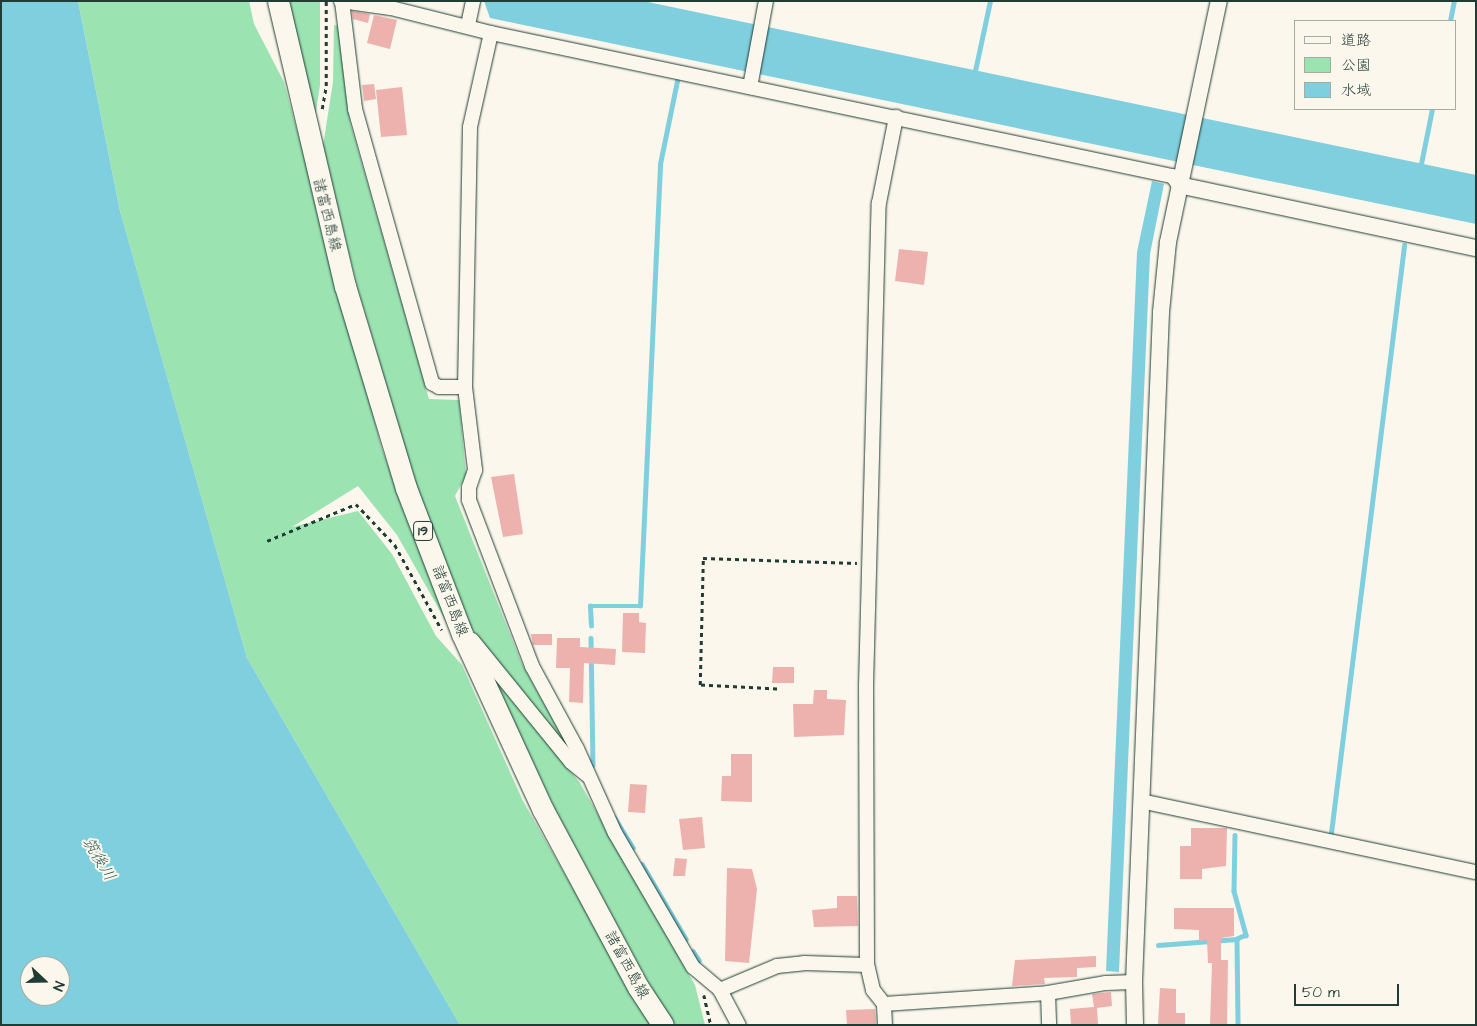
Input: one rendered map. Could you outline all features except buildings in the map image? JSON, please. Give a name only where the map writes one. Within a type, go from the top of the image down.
[{"type":"main road","name":"諸富西島線","points":[[278,1],[345,286],[406,488],[462,634],[543,810],[638,987],[663,1025]]},
{"type":"street","points":[[465,387],[440,387],[432,383],[354,109],[341,1],[391,8],[468,25],[492,33],[750,81],[896,117],[1172,176],[1179,186],[1476,248]]},
{"type":"street","points":[[468,25],[473,1]]},
{"type":"street","points":[[750,81],[766,1]]},
{"type":"street","points":[[1135,1025],[1134,982],[1161,312],[1168,242],[1219,1]]},
{"type":"street","points":[[492,33],[470,126],[465,387],[475,470],[469,487],[470,500],[532,666],[577,749],[615,833],[693,967],[704,974],[720,990],[739,1025]]},
{"type":"street","points":[[885,1025],[884,1004],[873,990],[867,965],[869,564],[879,203],[896,117]]},
{"type":"street","points":[[462,634],[468,636],[571,762],[588,776]]},
{"type":"street","points":[[1141,802],[1476,872]]},
{"type":"street","points":[[720,990],[777,966],[804,963],[867,965]]},
{"type":"street","points":[[884,1004],[1048,994],[1106,983],[1134,982]]},
{"type":"street","points":[[1048,994],[1049,1025]]},
{"type":"path","points":[[322,113],[326,86],[326,1]]},
{"type":"path","points":[[267,541],[356,504],[395,545],[437,626],[451,638],[462,634]]},
{"type":"path","points":[[777,689],[700,685],[703,558],[869,564]]},
{"type":"path","points":[[704,974],[702,988],[711,1025]]},
{"type":"green space","points":[[78,1],[249,1],[254,24],[284,82],[382,449],[448,625],[397,535],[358,486],[292,527],[358,511],[392,554],[436,636],[462,665],[523,801],[651,1025],[460,1025],[247,658],[120,211]]},
{"type":"green space","points":[[288,1],[320,1],[320,85],[313,132]]},
{"type":"green space","points":[[334,25],[339,26],[350,122],[429,399],[459,400],[466,475],[455,496],[522,664],[574,757],[468,624],[415,482],[356,282],[323,146],[333,82]]},
{"type":"green space","points":[[486,664],[580,783],[695,985],[705,1025],[674,1025],[655,995],[556,811]]},
{"type":"water","name":"筑後川","points":[[1,1],[78,1],[120,211],[247,658],[460,1025],[1,1025]]},
{"type":"water","points":[[484,1],[643,1],[1476,175],[1476,224],[490,18]]},
{"type":"water","points":[[1152,181],[1164,184],[1150,254],[1119,972],[1106,971],[1137,252]]},
{"type":"waterway","points":[[975,71],[990,1]]},
{"type":"waterway","points":[[1450,20],[1454,1]]},
{"type":"waterway","points":[[591,626],[590,606],[640,606],[660,164],[677,81]]},
{"type":"waterway","points":[[1421,164],[1432,110]]},
{"type":"waterway","points":[[1331,833],[1404,246]]},
{"type":"waterway","points":[[591,638],[593,765]]},
{"type":"waterway","points":[[614,817],[633,848]]},
{"type":"waterway","points":[[1235,835],[1234,891],[1246,935],[1237,939]]},
{"type":"waterway","points":[[642,864],[686,939]]},
{"type":"waterway","points":[[1158,945],[1237,939],[1238,1025]]},
{"type":"waterway","points":[[693,951],[699,960]]}]
